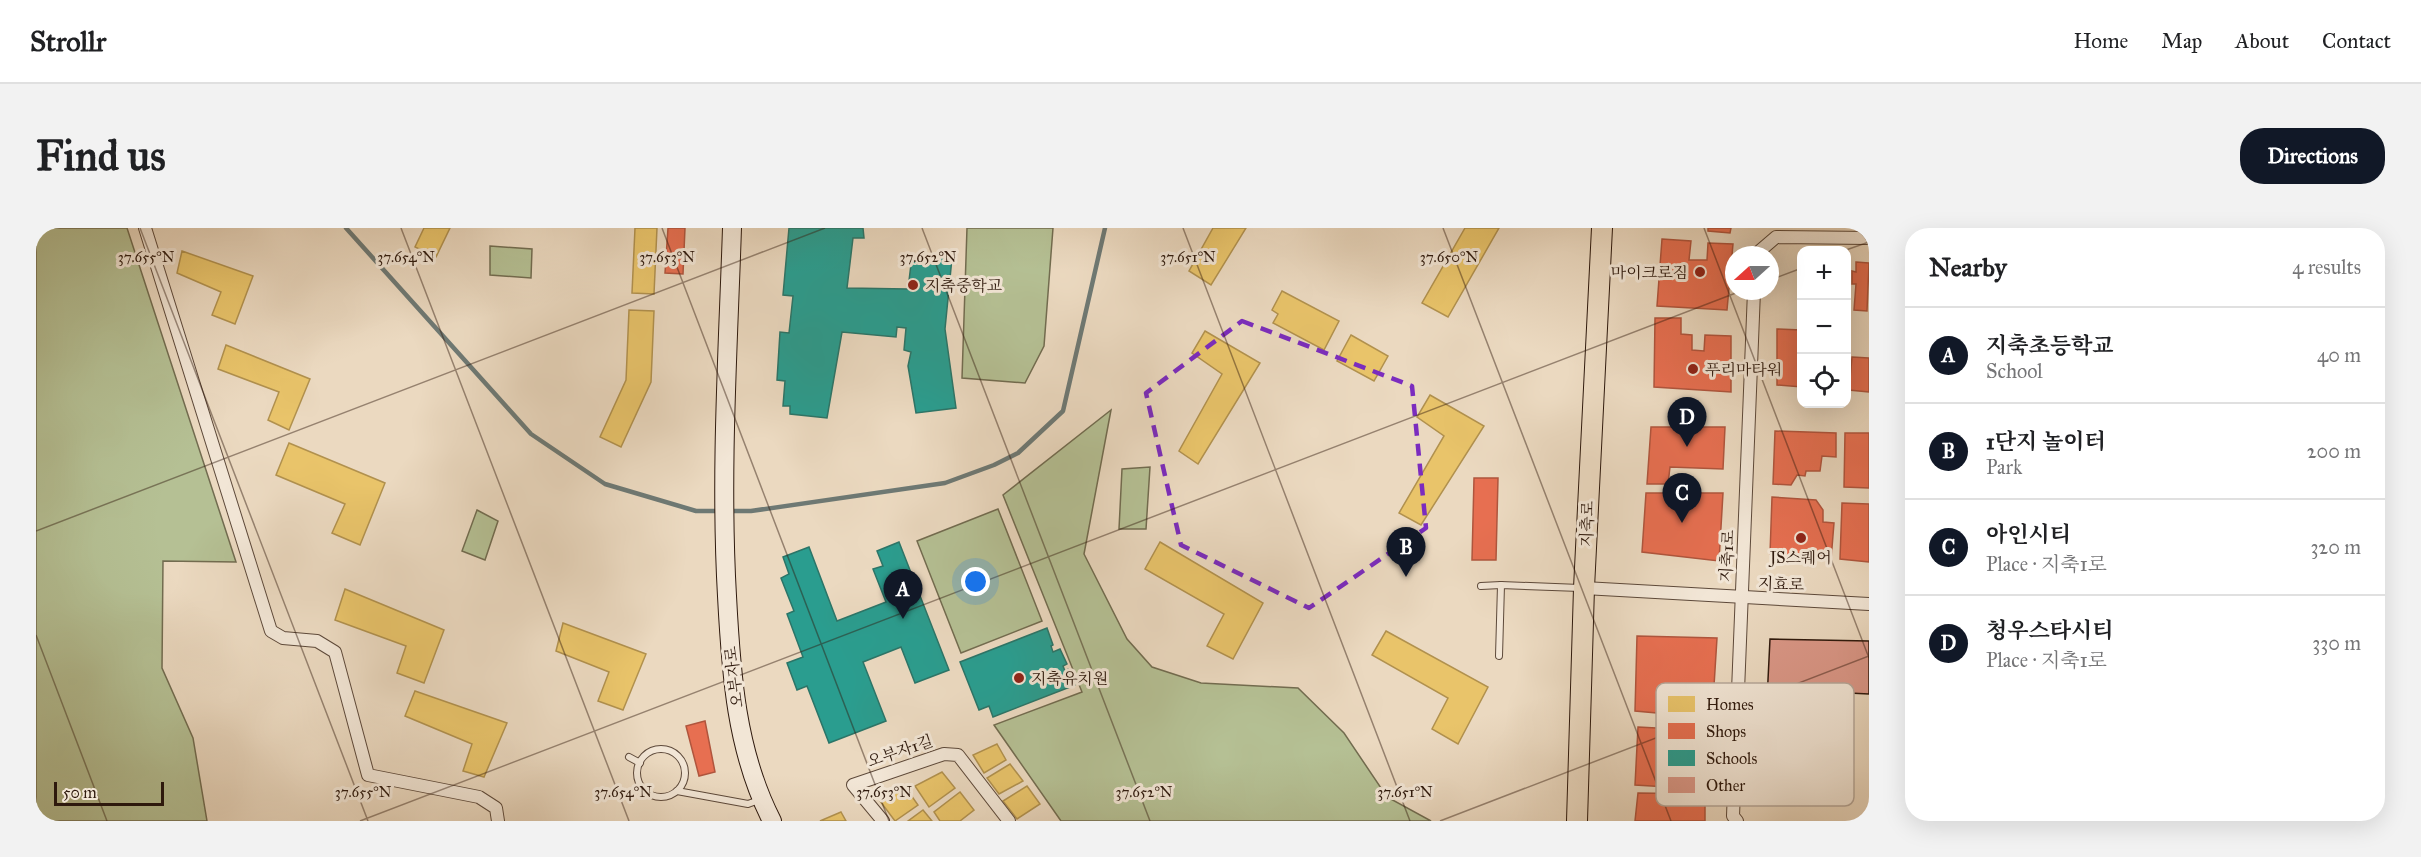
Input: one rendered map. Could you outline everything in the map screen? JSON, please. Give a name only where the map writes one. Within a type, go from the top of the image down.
[{"type":"main road","name":"오부자로","points":[[732,228],[724,526],[733,678],[743,749],[772,821]]},
{"type":"main road","name":"지축로","points":[[1577,821],[1584,588],[1602,228]]},
{"type":"street","points":[[145,228],[271,631],[284,638],[317,641],[335,652],[368,775],[479,797],[495,808],[498,821]]},
{"type":"street","points":[[1766,246],[1776,237],[1869,238]]},
{"type":"street","name":"지축1로","points":[[1739,683],[1754,300]]},
{"type":"street","name":"지효로","points":[[1584,588],[1742,599],[1869,604]]},
{"type":"street","name":"오부자1길","points":[[883,821],[853,785],[944,754],[958,755],[1009,821]]},
{"type":"street","name":"지축1로","points":[[1733,806],[1733,816],[1737,821]]},
{"type":"lane","points":[[1499,656],[1501,585]]},
{"type":"lane","points":[[1481,586],[1584,588]]},
{"type":"lane","points":[[658,750],[665,750],[678,757],[685,771],[682,785],[677,791],[662,797],[646,792],[638,778],[640,763],[645,756],[658,750]]},
{"type":"lane","points":[[629,757],[640,763]]},
{"type":"lane","points":[[677,791],[748,804],[762,799]]},
{"type":"highlighted area","points":[[1242,321],[1412,386],[1426,528],[1309,608],[1181,545],[1146,393]]},
{"type":"green space","points":[[36,228],[127,228],[236,562],[163,561],[162,668],[193,738],[207,821],[36,821]]},
{"type":"green space","points":[[967,228],[1053,228],[1044,346],[1025,383],[962,378]]},
{"type":"green space","points":[[490,246],[532,249],[531,278],[490,275]]},
{"type":"green space","points":[[1111,410],[1084,554],[1127,639],[1152,667],[1201,683],[1298,688],[1344,733],[1387,797],[1431,821],[1061,821],[994,725],[1082,692],[1003,495]]},
{"type":"green space","points":[[1150,467],[1146,529],[1119,529],[1122,469]]},
{"type":"green space","points":[[998,509],[1042,621],[961,653],[917,541]]},
{"type":"green space","points":[[477,510],[498,521],[485,560],[462,551]]},
{"type":"building: Homes","points":[[424,228],[450,228],[436,257],[415,247]]},
{"type":"building: Homes","points":[[635,228],[657,228],[654,294],[632,293]]},
{"type":"building: Homes","points":[[1213,228],[1246,228],[1211,285],[1189,271]]},
{"type":"building: Homes","points":[[1465,228],[1499,228],[1448,317],[1422,303]]},
{"type":"building: Homes","points":[[182,251],[253,276],[235,324],[212,315],[221,292],[177,273]]},
{"type":"building: Homes","points":[[1282,291],[1339,321],[1324,350],[1273,323],[1278,314],[1272,310]]},
{"type":"building: Homes","points":[[629,310],[654,311],[651,382],[621,447],[600,437],[626,380]]},
{"type":"building: Homes","points":[[1205,331],[1260,363],[1198,464],[1179,451],[1222,374],[1192,353]]},
{"type":"building: Homes","points":[[1351,335],[1388,356],[1374,381],[1337,361]]},
{"type":"building: Homes","points":[[226,345],[310,379],[289,430],[268,420],[279,392],[218,369]]},
{"type":"building: Homes","points":[[1430,395],[1484,426],[1421,525],[1399,513],[1444,436],[1417,417]]},
{"type":"building: Homes","points":[[289,443],[385,483],[360,545],[332,533],[345,504],[276,475]]},
{"type":"building: Homes","points":[[1160,542],[1263,603],[1233,659],[1207,646],[1224,614],[1145,569]]},
{"type":"building: Homes","points":[[345,589],[444,630],[424,683],[397,673],[406,646],[335,620]]},
{"type":"building: Homes","points":[[563,623],[646,654],[623,710],[598,701],[609,672],[556,651]]},
{"type":"building: Homes","points":[[1386,631],[1488,687],[1458,744],[1432,729],[1448,698],[1372,655]]},
{"type":"building: Homes","points":[[415,691],[507,723],[484,777],[463,771],[472,744],[405,716]]},
{"type":"building: Homes","points":[[997,744],[1006,760],[984,773],[973,755]]},
{"type":"building: Homes","points":[[1010,764],[1023,781],[999,794],[987,778]]},
{"type":"building: Homes","points":[[942,772],[955,788],[929,807],[915,786]]},
{"type":"building: Homes","points":[[1027,786],[1040,804],[1017,819],[1003,801]]},
{"type":"building: Homes","points":[[906,788],[918,805],[895,821],[880,801]]},
{"type":"building: Homes","points":[[960,792],[974,810],[960,821],[940,821],[934,812]]},
{"type":"building: Homes","points":[[923,810],[932,821],[908,821]]},
{"type":"building: Homes","points":[[841,812],[846,821],[820,821]]},
{"type":"building: Shops","points":[[668,228],[685,228],[683,274],[665,273]]},
{"type":"building: Shops","points":[[1708,228],[1731,228],[1730,233],[1708,231]]},
{"type":"building: Shops","points":[[1662,239],[1691,241],[1689,260],[1707,260],[1708,243],[1733,244],[1733,246],[1725,246],[1727,310],[1657,306]]},
{"type":"building: Shops","points":[[1856,262],[1869,263],[1867,311],[1854,310],[1856,284],[1852,284],[1852,271],[1856,272]]},
{"type":"building: Shops","name":"푸리마타워","points":[[1655,318],[1681,318],[1681,334],[1692,335],[1692,350],[1704,351],[1705,335],[1731,336],[1731,392],[1654,387]]},
{"type":"building: Shops","points":[[1777,329],[1797,330],[1797,387],[1777,385]]},
{"type":"building: Shops","points":[[1852,357],[1869,358],[1869,392],[1851,390]]},
{"type":"building: Shops","points":[[1651,427],[1725,427],[1723,469],[1670,467],[1668,484],[1647,484]]},
{"type":"building: Shops","points":[[1775,431],[1836,433],[1836,457],[1822,456],[1820,471],[1806,471],[1805,476],[1797,475],[1791,485],[1773,484]]},
{"type":"building: Shops","points":[[1845,433],[1869,433],[1869,488],[1844,487]]},
{"type":"building: Shops","points":[[1474,478],[1498,478],[1496,560],[1472,560]]},
{"type":"building: Shops","points":[[1646,493],[1723,493],[1719,561],[1642,552]]},
{"type":"building: Shops","name":"JS스퀘어","points":[[1772,497],[1816,500],[1823,510],[1823,522],[1834,523],[1831,560],[1770,554]]},
{"type":"building: Shops","points":[[1842,503],[1869,504],[1869,562],[1840,559]]},
{"type":"building: Shops","points":[[1637,636],[1717,638],[1714,683],[1656,683],[1656,713],[1635,711]]},
{"type":"building: Shops","points":[[705,721],[715,772],[699,776],[686,726]]},
{"type":"building: Shops","points":[[1638,727],[1656,728],[1656,786],[1635,785]]},
{"type":"building: Shops","points":[[1638,793],[1656,793],[1656,806],[1705,806],[1705,821],[1635,821]]},
{"type":"building: Schools","points":[[789,228],[863,228],[864,238],[853,238],[847,288],[908,289],[912,256],[952,258],[945,329],[956,408],[916,413],[908,366],[911,352],[904,350],[906,328],[897,327],[896,337],[842,332],[827,418],[790,414],[790,406],[783,406],[785,381],[777,380],[780,332],[789,333],[793,296],[783,295]]},
{"type":"building: Schools","points":[[899,542],[949,670],[915,683],[901,647],[863,662],[886,721],[829,743],[807,686],[797,690],[787,663],[803,657],[787,614],[794,611],[781,578],[789,574],[783,557],[809,547],[837,621],[886,602],[873,569],[883,566],[877,551]]},
{"type":"building: Schools","name":"지축유치원","points":[[1047,628],[1053,652],[1060,649],[1067,664],[1063,666],[1065,671],[1068,669],[1075,685],[993,717],[989,706],[979,710],[960,662]]},
{"type":"building: Other","points":[[1770,639],[1869,641],[1869,694],[1854,693],[1854,683],[1768,683]]},
{"type":"waterway","points":[[346,228],[531,434],[605,484],[696,511],[721,511]]},
{"type":"waterway","points":[[730,511],[751,511],[945,483],[994,465],[1018,453],[1063,411],[1105,228]]},
{"type":"place","name":"마이크로짐","points":[[1700,272]]},
{"type":"place","name":"지축중학교","points":[[913,285]]},
{"type":"place","name":"푸리마타워","points":[[1693,369]]},
{"type":"place","name":"청우스타시티","points":[[1687,447]]},
{"type":"place","name":"아인시티","points":[[1682,523]]},
{"type":"place","name":"JS스퀘어","points":[[1801,538]]},
{"type":"place","name":"1단지 놀이터","points":[[1406,577]]},
{"type":"place","name":"지축초등학교","points":[[903,619]]},
{"type":"place","name":"지축유치원","points":[[1019,678]]}]
